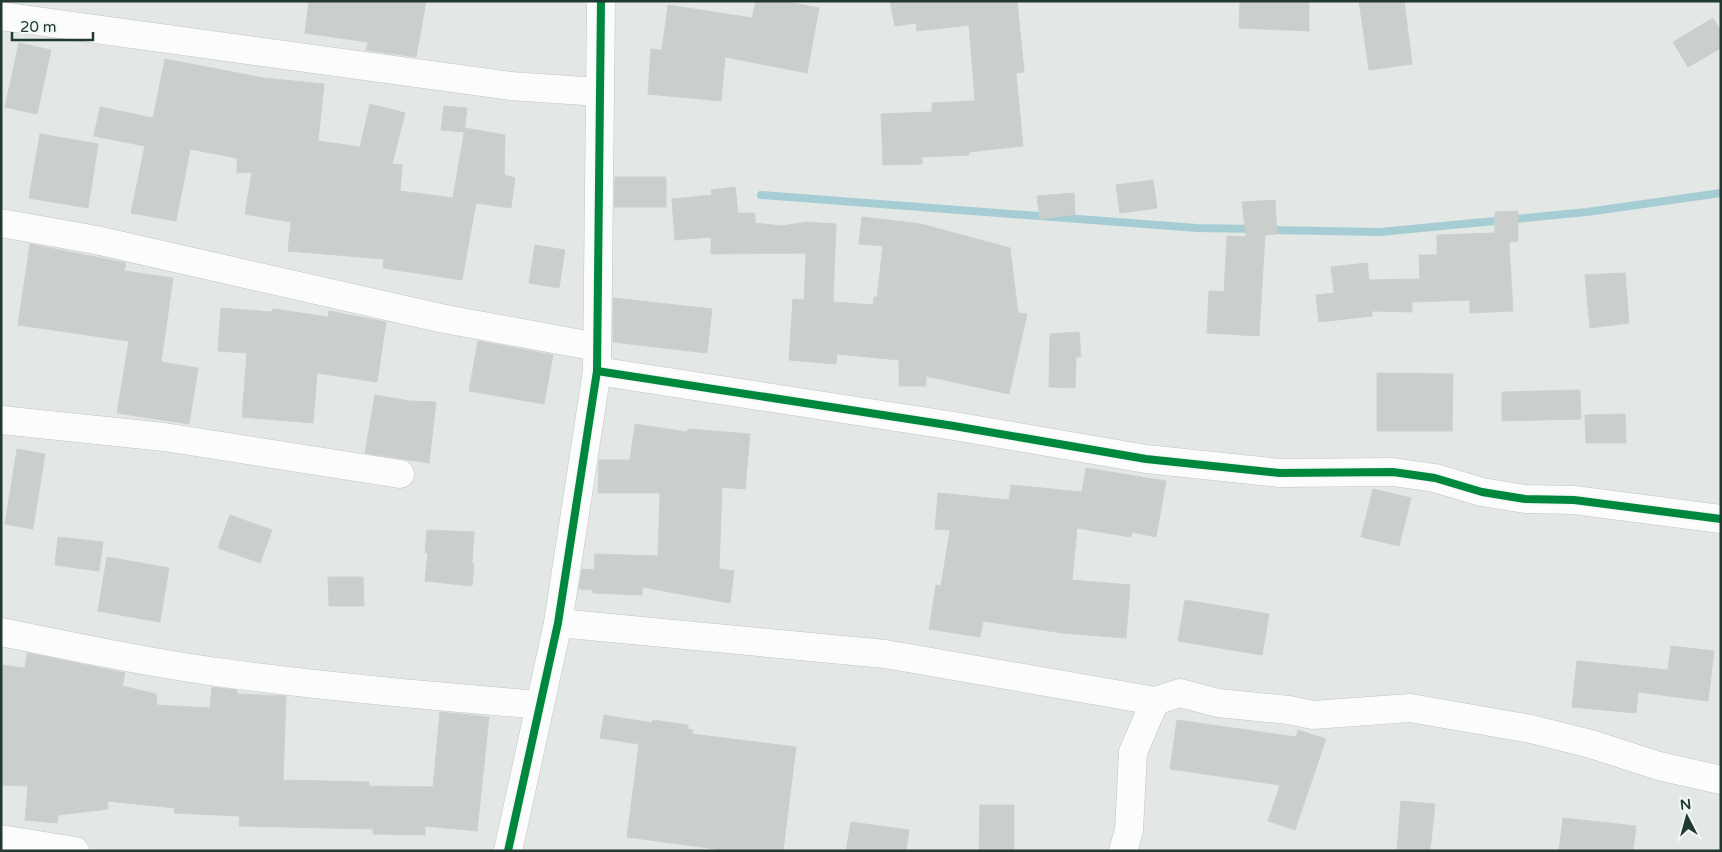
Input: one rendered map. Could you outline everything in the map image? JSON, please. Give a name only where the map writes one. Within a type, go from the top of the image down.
[{"type":"street","points":[[508,851],[558,623],[597,359],[601,1]]},
{"type":"street","points":[[1,16],[510,86],[599,92]]},
{"type":"street","points":[[1,223],[96,240],[440,318],[597,359],[954,426],[1146,459],[1280,473],[1393,472],[1435,478],[1482,492],[1525,499],[1574,500],[1721,519]]},
{"type":"street","points":[[1,420],[164,437],[400,474]]},
{"type":"street","points":[[558,623],[885,654],[1155,701],[1180,693],[1218,703],[1289,710],[1313,716],[1410,708],[1532,728],[1591,744],[1659,766],[1721,780]]},
{"type":"street","points":[[1,632],[127,657],[223,672],[356,689],[540,705]]},
{"type":"street","points":[[1123,851],[1129,830],[1133,752],[1155,701]]},
{"type":"street","points":[[1,839],[76,851]]},
{"type":"building","points":[[309,1],[426,1],[416,57],[366,50],[368,42],[305,33]]},
{"type":"building","points":[[756,1],[783,1],[819,8],[807,73],[725,57],[721,101],[648,94],[651,49],[662,50],[668,5],[752,18]]},
{"type":"building","points":[[890,1],[1017,1],[1024,72],[1016,73],[1023,146],[969,152],[969,155],[922,157],[922,164],[883,165],[881,114],[932,112],[932,103],[975,101],[969,25],[917,31],[916,23],[895,26]]},
{"type":"building","points":[[1240,1],[1309,1],[1309,31],[1239,28]]},
{"type":"building","points":[[1359,1],[1404,1],[1412,64],[1369,70]]},
{"type":"building","points":[[1713,18],[1721,32],[1721,48],[1688,67],[1673,42]]},
{"type":"building","points":[[19,43],[51,50],[37,114],[5,107]]},
{"type":"building","points":[[165,59],[264,78],[324,84],[318,141],[360,147],[370,104],[405,113],[392,164],[402,165],[400,191],[453,198],[465,128],[505,135],[504,175],[515,178],[511,208],[476,203],[462,280],[383,268],[384,259],[288,251],[291,222],[245,214],[252,172],[237,173],[237,158],[190,149],[176,221],[131,213],[145,146],[94,136],[100,107],[153,118]]},
{"type":"building","points":[[444,106],[467,108],[464,132],[441,130]]},
{"type":"building","points":[[40,134],[98,144],[88,208],[29,198]]},
{"type":"building","points":[[615,177],[666,177],[666,207],[614,207]]},
{"type":"building","points":[[1153,180],[1157,208],[1120,213],[1116,185]]},
{"type":"building","points":[[735,187],[738,213],[755,213],[755,223],[782,226],[807,222],[836,224],[833,302],[873,305],[874,297],[877,297],[883,246],[859,244],[862,217],[921,224],[1010,248],[1018,313],[1027,314],[1009,394],[926,376],[926,386],[899,386],[899,360],[837,354],[836,364],[789,360],[793,299],[804,300],[806,253],[711,254],[711,237],[675,240],[672,199],[712,195],[711,190]]},
{"type":"building","points":[[1074,193],[1075,214],[1040,219],[1037,196]]},
{"type":"building","points":[[1275,200],[1277,234],[1265,235],[1259,336],[1207,333],[1209,291],[1224,292],[1227,236],[1246,237],[1242,202]]},
{"type":"building","points":[[1518,211],[1518,241],[1509,242],[1513,311],[1470,313],[1470,300],[1412,302],[1412,312],[1372,311],[1372,316],[1319,322],[1316,295],[1334,293],[1331,267],[1367,263],[1369,280],[1420,279],[1419,255],[1437,255],[1437,235],[1495,233],[1495,212]]},
{"type":"building","points":[[30,244],[126,263],[124,271],[173,278],[161,362],[198,368],[189,424],[117,413],[129,341],[18,325]]},
{"type":"building","points":[[535,245],[565,250],[559,288],[529,283]]},
{"type":"building","points":[[1625,273],[1629,323],[1590,328],[1585,275]]},
{"type":"building","points":[[613,298],[712,309],[707,353],[613,342]]},
{"type":"building","points":[[221,308],[272,312],[273,309],[328,317],[329,311],[386,322],[377,382],[317,373],[313,423],[242,417],[247,353],[218,351]]},
{"type":"building","points":[[1079,332],[1081,357],[1076,357],[1075,388],[1049,387],[1050,334]]},
{"type":"building","points":[[478,341],[553,355],[544,404],[469,391]]},
{"type":"building","points":[[1377,373],[1453,374],[1452,431],[1377,431]]},
{"type":"building","points":[[1580,390],[1581,419],[1502,421],[1502,392]]},
{"type":"building","points":[[375,395],[409,401],[436,402],[429,463],[365,453]]},
{"type":"building","points":[[1625,414],[1626,443],[1586,443],[1585,415]]},
{"type":"building","points":[[635,424],[687,432],[688,429],[750,434],[745,489],[722,487],[719,569],[734,571],[730,603],[642,587],[642,595],[593,593],[593,590],[579,589],[582,569],[594,570],[595,554],[658,556],[660,493],[598,493],[599,460],[630,460]]},
{"type":"building","points":[[17,449],[45,454],[33,529],[5,524]]},
{"type":"building","points":[[1086,468],[1166,481],[1156,537],[1132,532],[1131,537],[1077,528],[1072,580],[1130,585],[1126,638],[1062,633],[983,621],[980,637],[929,629],[936,585],[941,586],[950,530],[935,529],[938,493],[1009,500],[1011,485],[1082,492]]},
{"type":"building","points":[[1373,489],[1411,498],[1399,546],[1361,537]]},
{"type":"building","points":[[230,515],[272,530],[260,563],[218,548]]},
{"type":"building","points":[[427,530],[474,532],[472,586],[425,581],[428,553],[425,553]]},
{"type":"building","points":[[58,537],[103,542],[99,571],[55,565]]},
{"type":"building","points":[[107,557],[169,568],[160,622],[98,611]]},
{"type":"building","points":[[328,577],[363,577],[364,606],[329,606]]},
{"type":"building","points":[[1185,600],[1269,614],[1262,655],[1178,641]]},
{"type":"building","points":[[1671,646],[1714,651],[1708,701],[1638,692],[1636,713],[1572,707],[1577,661],[1668,670]]},
{"type":"building","points":[[27,653],[125,673],[122,686],[156,694],[157,705],[210,708],[212,687],[237,690],[237,694],[286,696],[283,780],[369,782],[369,786],[433,787],[440,712],[489,717],[477,831],[425,826],[425,835],[373,834],[373,829],[239,826],[240,816],[174,813],[175,808],[107,801],[108,809],[58,815],[57,823],[25,820],[28,786],[1,785],[1,665],[25,668]]},
{"type":"building","points":[[604,715],[652,723],[653,720],[688,725],[688,729],[693,730],[692,734],[796,747],[783,851],[716,851],[716,849],[627,837],[639,744],[600,738]]},
{"type":"building","points":[[1177,720],[1296,737],[1298,730],[1326,739],[1295,830],[1268,821],[1280,785],[1170,769]]},
{"type":"building","points":[[1401,801],[1435,804],[1430,851],[1397,850]]},
{"type":"building","points":[[980,805],[1014,805],[1014,851],[979,851]]},
{"type":"building","points":[[1563,818],[1636,826],[1633,851],[1559,851]]},
{"type":"building","points":[[851,822],[909,830],[906,851],[846,851]]},
{"type":"waterway","points":[[1267,230],[1380,232],[1587,212],[1721,193]]},
{"type":"waterway","points":[[761,195],[1197,228],[1255,229]]},
{"type":"cycle path","points":[[508,851],[558,623],[597,371],[601,1]]},
{"type":"cycle path","points":[[597,371],[954,426],[1146,459],[1280,473],[1393,472],[1435,478],[1482,492],[1525,499],[1574,500],[1721,519]]}]
